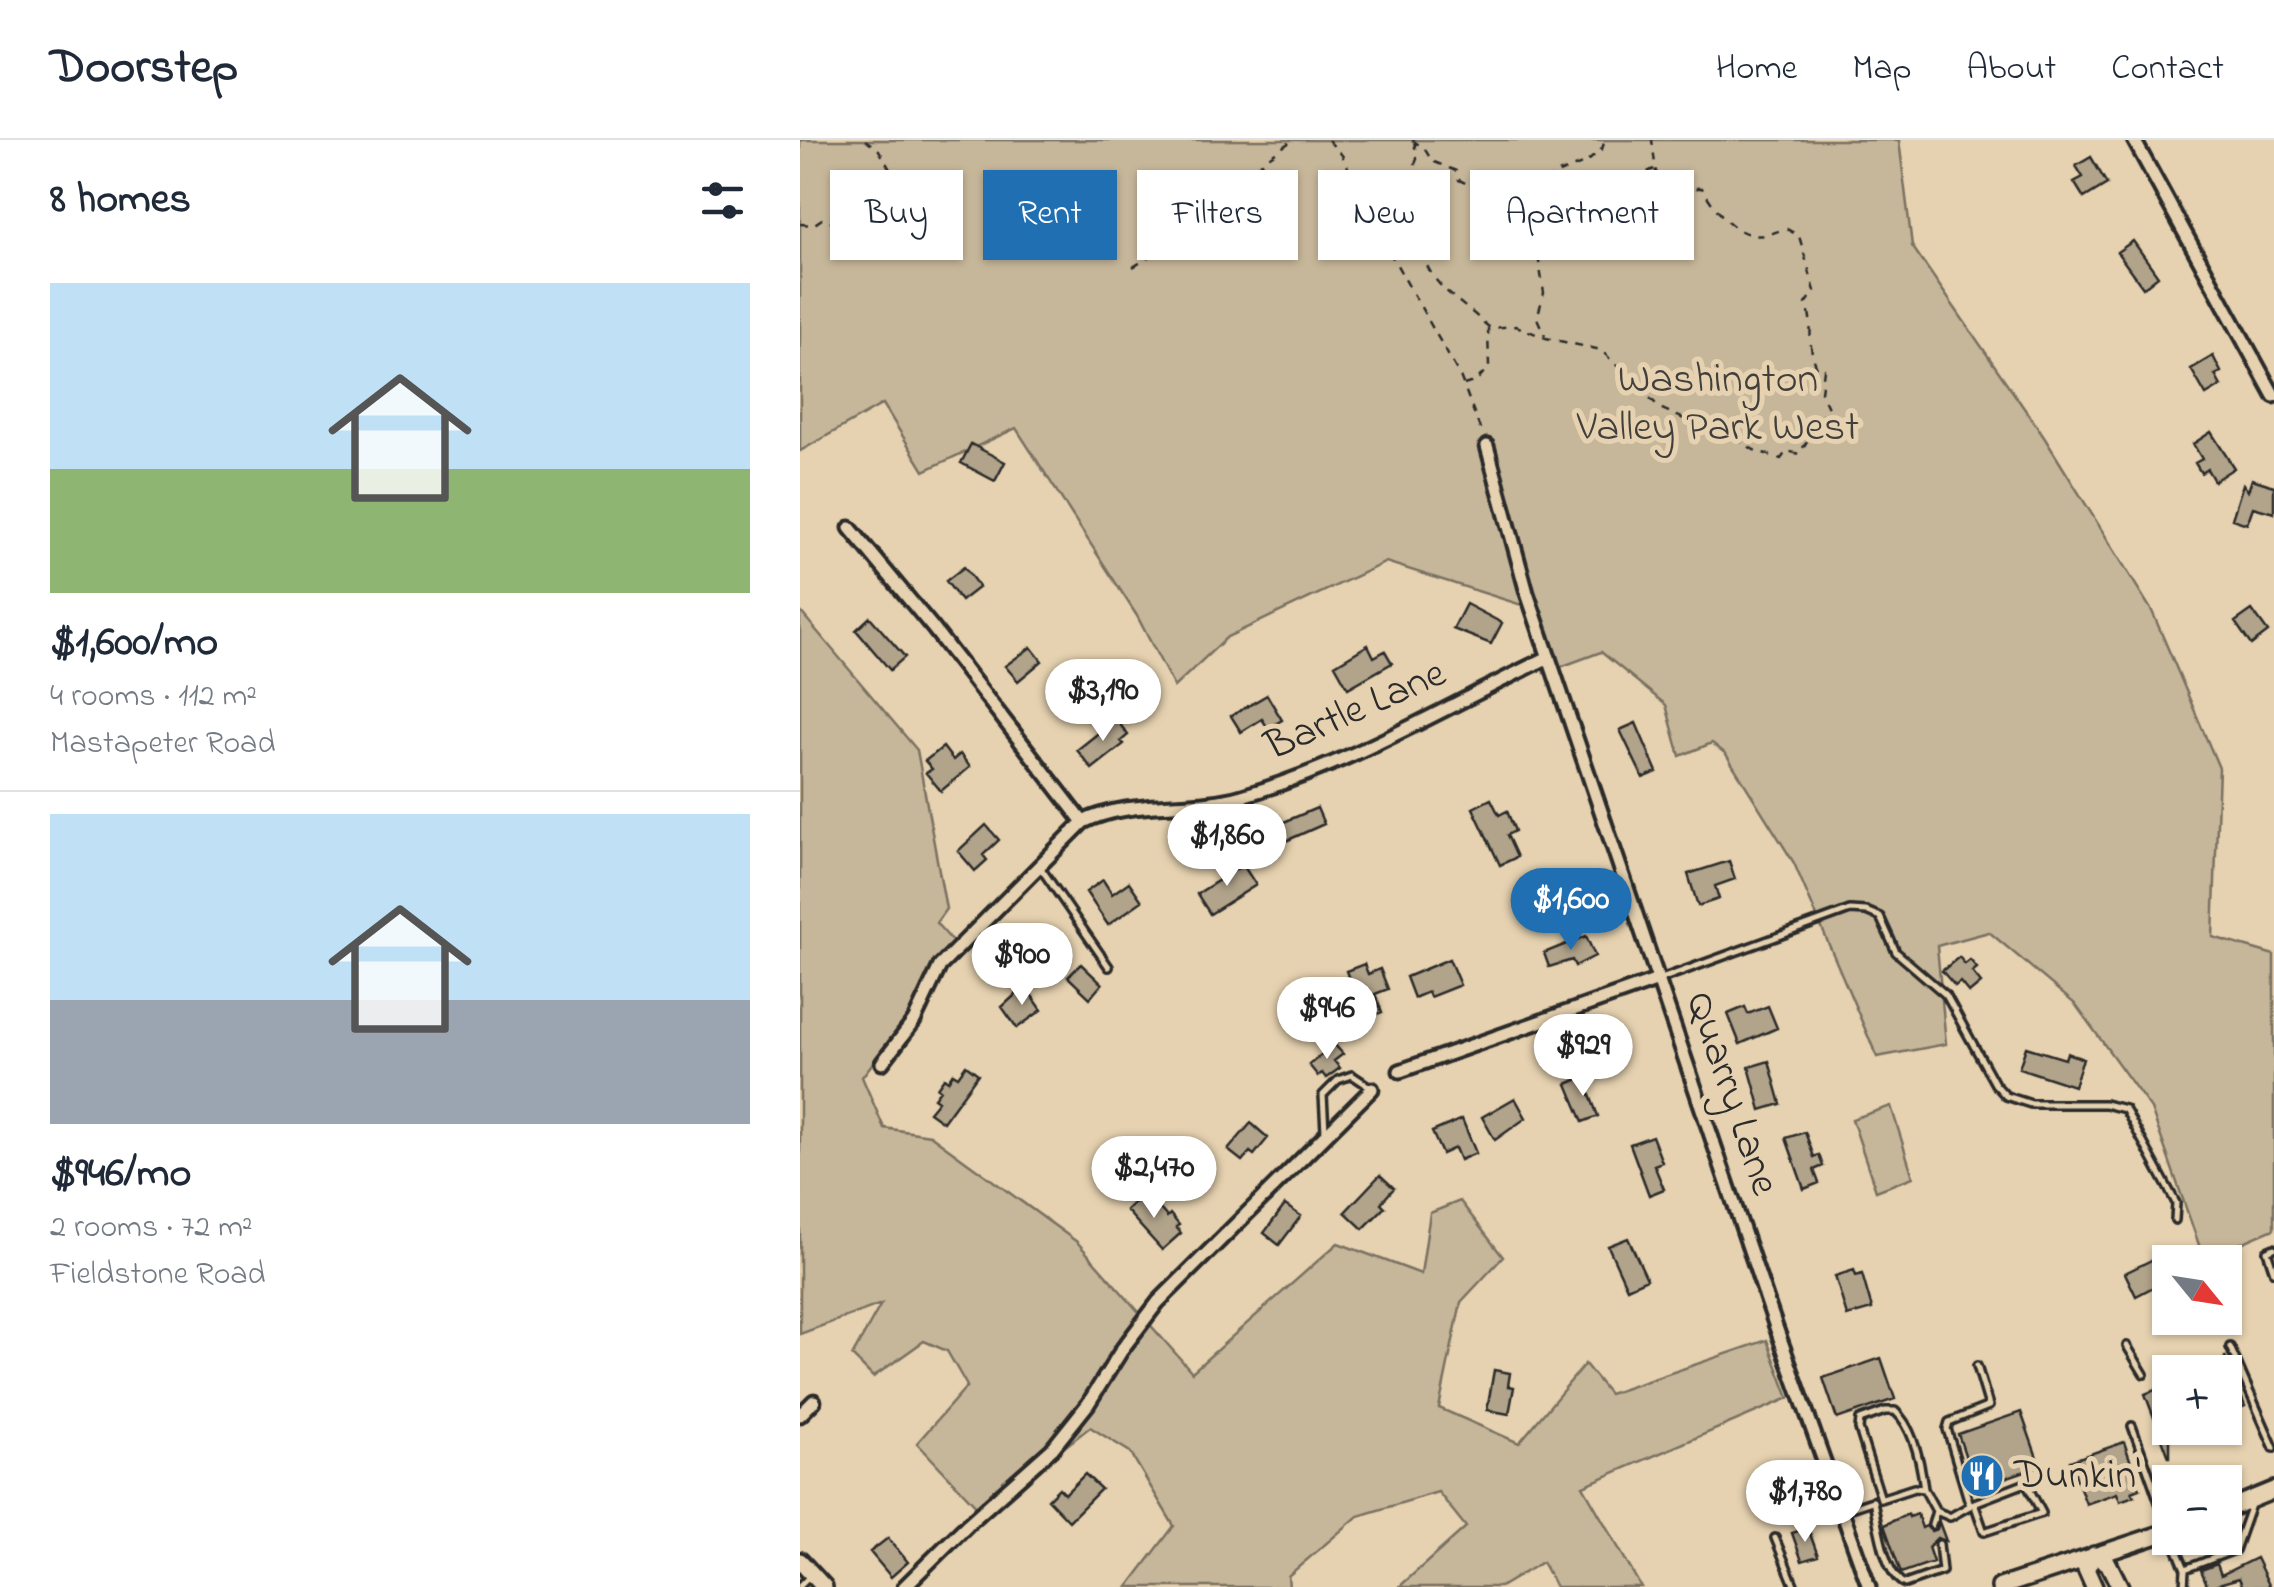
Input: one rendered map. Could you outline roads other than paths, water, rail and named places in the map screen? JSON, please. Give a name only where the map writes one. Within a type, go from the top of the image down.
[{"type":"street","points":[[2134,140],[2274,396]]},
{"type":"street","name":"Quarry Lane","points":[[1488,446],[1527,593],[1869,1587]]},
{"type":"street","points":[[850,528],[934,628],[1084,822]]},
{"type":"street","name":"Bartle Lane","points":[[882,1063],[914,1021],[940,966],[1084,822],[1116,812],[1206,804],[1243,796],[1384,740],[1549,657]]},
{"type":"street","points":[[1400,1071],[1658,980]]},
{"type":"street","points":[[904,1587],[1052,1449],[1158,1302],[1372,1089]]},
{"type":"street","points":[[800,1416],[814,1401]]},
{"type":"street","points":[[2242,1503],[2274,1490]]},
{"type":"street","points":[[2000,1587],[2152,1538]]},
{"type":"street","points":[[2094,1555],[2086,1569],[2094,1587]]},
{"type":"street","points":[[2094,1555],[2108,1563],[2120,1587]]},
{"type":"street","points":[[800,1561],[824,1587]]},
{"type":"lane","points":[[1039,864],[1109,966]]},
{"type":"lane","points":[[1658,980],[1850,910],[1880,917],[1896,952],[1946,995],[1995,1084],[2006,1096],[2031,1104],[2106,1104],[2125,1109],[2176,1203],[2175,1220]]},
{"type":"lane","points":[[1326,1134],[1323,1095],[1338,1080],[1352,1075],[1372,1089]]},
{"type":"lane","points":[[2274,1248],[2267,1251],[2274,1272]]},
{"type":"lane","points":[[2127,1346],[2144,1374]]},
{"type":"lane","points":[[2230,1347],[2274,1448]]},
{"type":"lane","points":[[1881,1498],[1859,1429],[1860,1420],[1896,1411],[1904,1419],[1922,1470],[1924,1489],[1936,1511],[1950,1517],[1972,1504],[2026,1484],[2042,1513],[1984,1532],[1972,1504],[1947,1429],[1949,1422],[1989,1406],[1977,1366]]},
{"type":"lane","points":[[2132,1426],[2152,1482]]},
{"type":"lane","points":[[1842,1511],[1914,1488],[1924,1489]]},
{"type":"lane","points":[[2185,1569],[2236,1550],[2253,1499]]},
{"type":"lane","points":[[1873,1501],[1886,1558],[1899,1583],[1942,1570],[1939,1544]]},
{"type":"lane","points":[[1932,1525],[1936,1511]]},
{"type":"lane","points":[[1775,1538],[1795,1587]]},
{"type":"lane","points":[[2179,1555],[2185,1569],[2184,1587]]},
{"type":"lane","points":[[800,1586],[812,1574]]},
{"type":"place","name":"Dunkin'","points":[[1982,1476]]},
{"type":"park label","name":"Washington Valley Park West","points":[[1718,404]]}]
